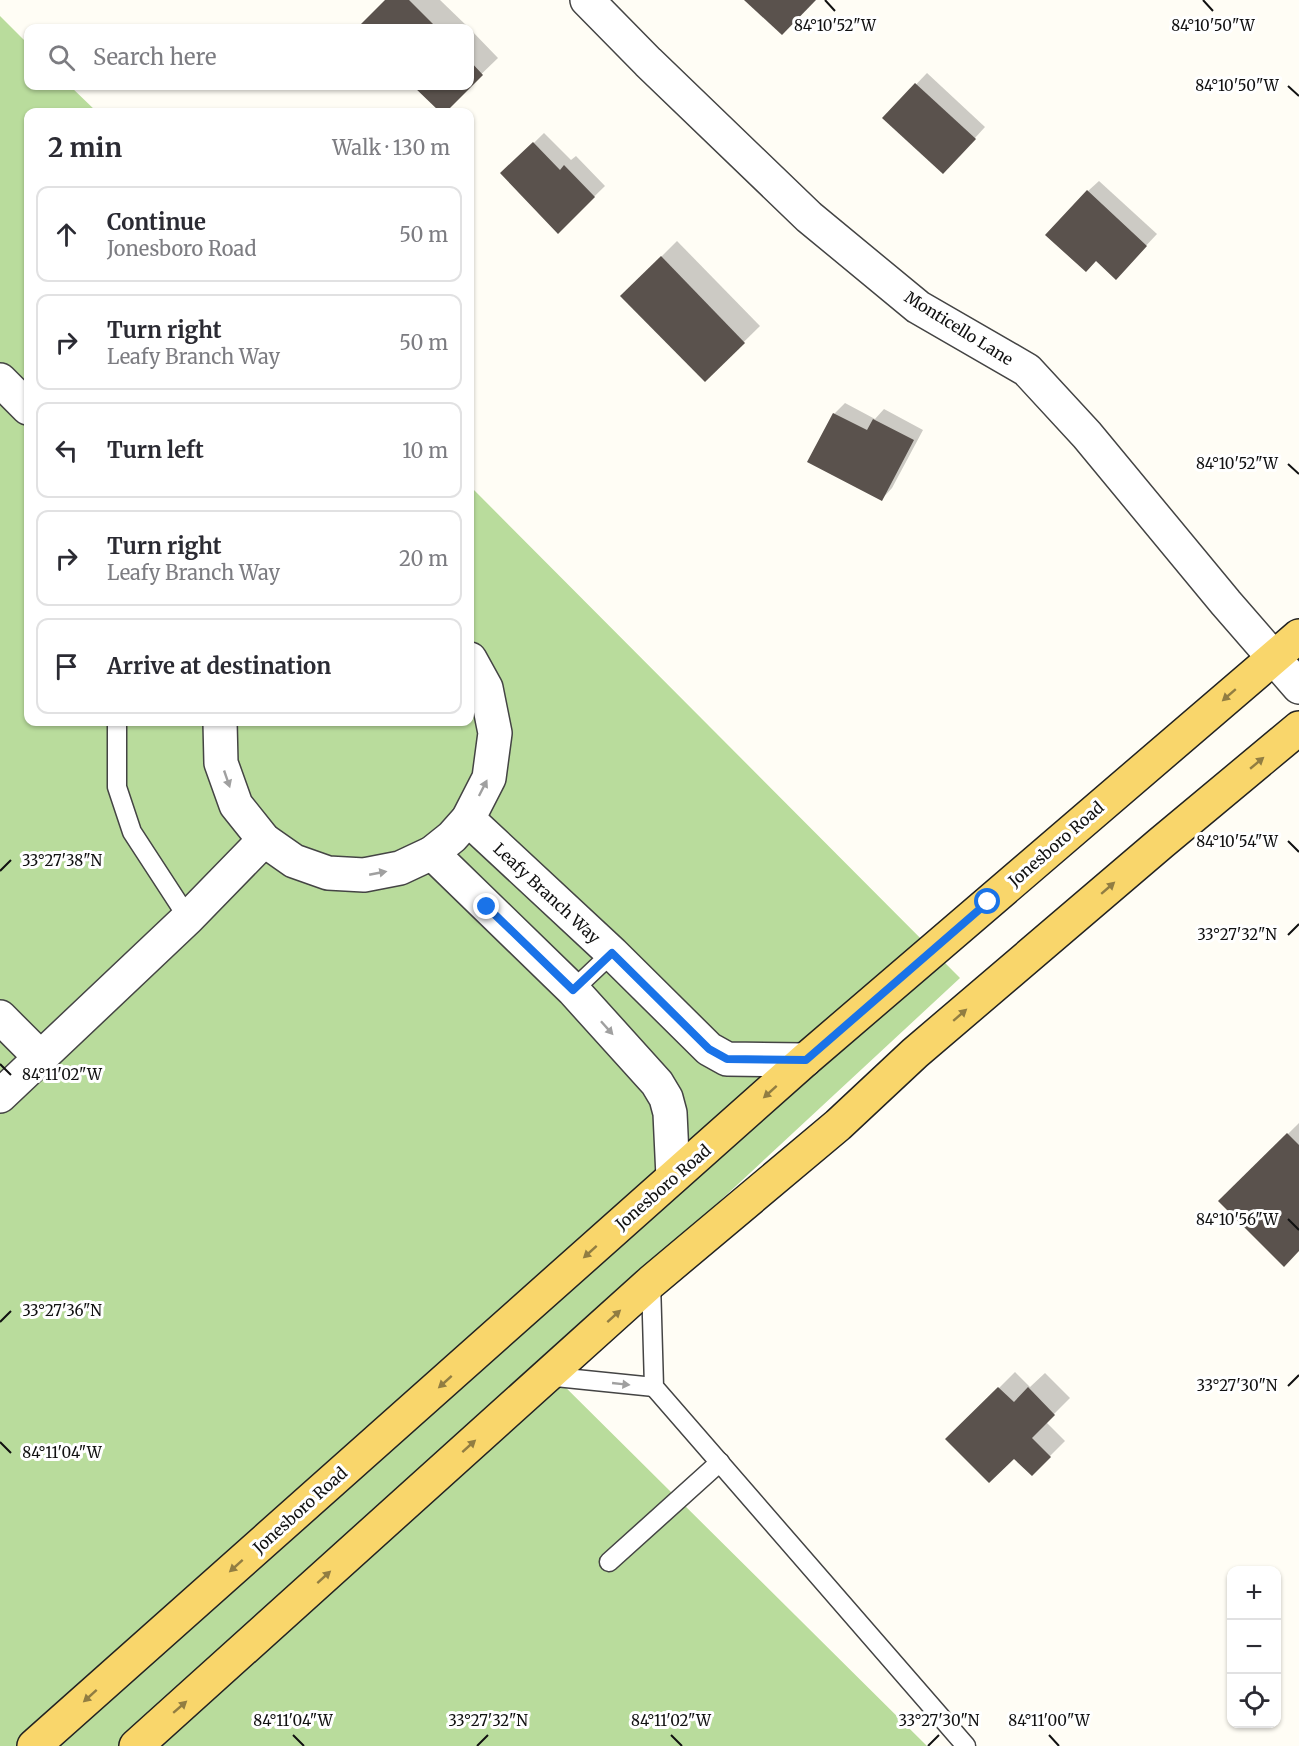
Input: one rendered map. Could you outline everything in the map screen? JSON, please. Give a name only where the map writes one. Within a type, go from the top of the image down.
[{"type":"main road","name":"Jonesboro Road","points":[[34,1746],[806,1060],[1299,636]]},
{"type":"main road","points":[[136,1746],[651,1282],[838,1125],[915,1053],[1299,728]]},
{"type":"street","name":"Monticello Lane","points":[[587,0],[809,217],[918,307],[1027,370],[1087,435],[1299,687]]},
{"type":"street","points":[[0,380],[24,404]]},
{"type":"street","points":[[220,726],[221,763],[236,805],[264,840],[294,861],[328,873],[364,875],[400,868],[432,853],[452,837],[468,819],[489,778],[495,733],[486,688],[474,666]]},
{"type":"street","name":"Leafy Branch Way","points":[[468,819],[612,953],[709,1049],[727,1059],[806,1060]]},
{"type":"street","points":[[0,1096],[188,918],[264,840]]},
{"type":"street","points":[[432,853],[573,990],[657,1083],[666,1098],[670,1113],[673,1178]]},
{"type":"street","points":[[0,1017],[41,1058]]},
{"type":"lane","points":[[117,726],[117,787],[132,832],[188,918]]},
{"type":"lane","points":[[573,990],[612,953]]},
{"type":"lane","points":[[651,1282],[654,1387],[966,1746]]},
{"type":"lane","points":[[546,1376],[654,1387]]},
{"type":"lane","points":[[609,1562],[720,1462]]},
{"type":"green space","points":[[0,16],[24,40],[24,90],[74,90],[93,108],[24,108],[24,726],[474,726],[474,490],[960,978],[543,1365],[927,1746],[0,1746]]},
{"type":"building","points":[[385,0],[409,0],[433,24],[361,24]]},
{"type":"building","points":[[744,0],[816,0],[782,35]]},
{"type":"building","points":[[474,65],[483,75],[474,84]]},
{"type":"building","points":[[915,83],[976,139],[943,174],[882,118]]},
{"type":"building","points":[[417,90],[468,90],[450,108],[436,108]]},
{"type":"building","points":[[533,142],[560,170],[564,165],[595,197],[558,234],[500,173]]},
{"type":"building","points":[[1087,190],[1147,246],[1116,280],[1096,261],[1086,272],[1045,235]]},
{"type":"building","points":[[661,256],[745,343],[705,382],[620,296]]},
{"type":"building","points":[[833,413],[867,430],[873,419],[914,440],[882,501],[807,462]]},
{"type":"building","points":[[1287,1133],[1299,1145],[1299,1251],[1284,1267],[1218,1201]]},
{"type":"building","points":[[998,1387],[1014,1402],[1028,1387],[1055,1415],[1032,1438],[1051,1457],[1032,1476],[1014,1459],[989,1483],[945,1439]]},
{"type":"route","points":[[487,907],[573,990],[612,953],[709,1049],[727,1059],[806,1060],[988,902]]}]
